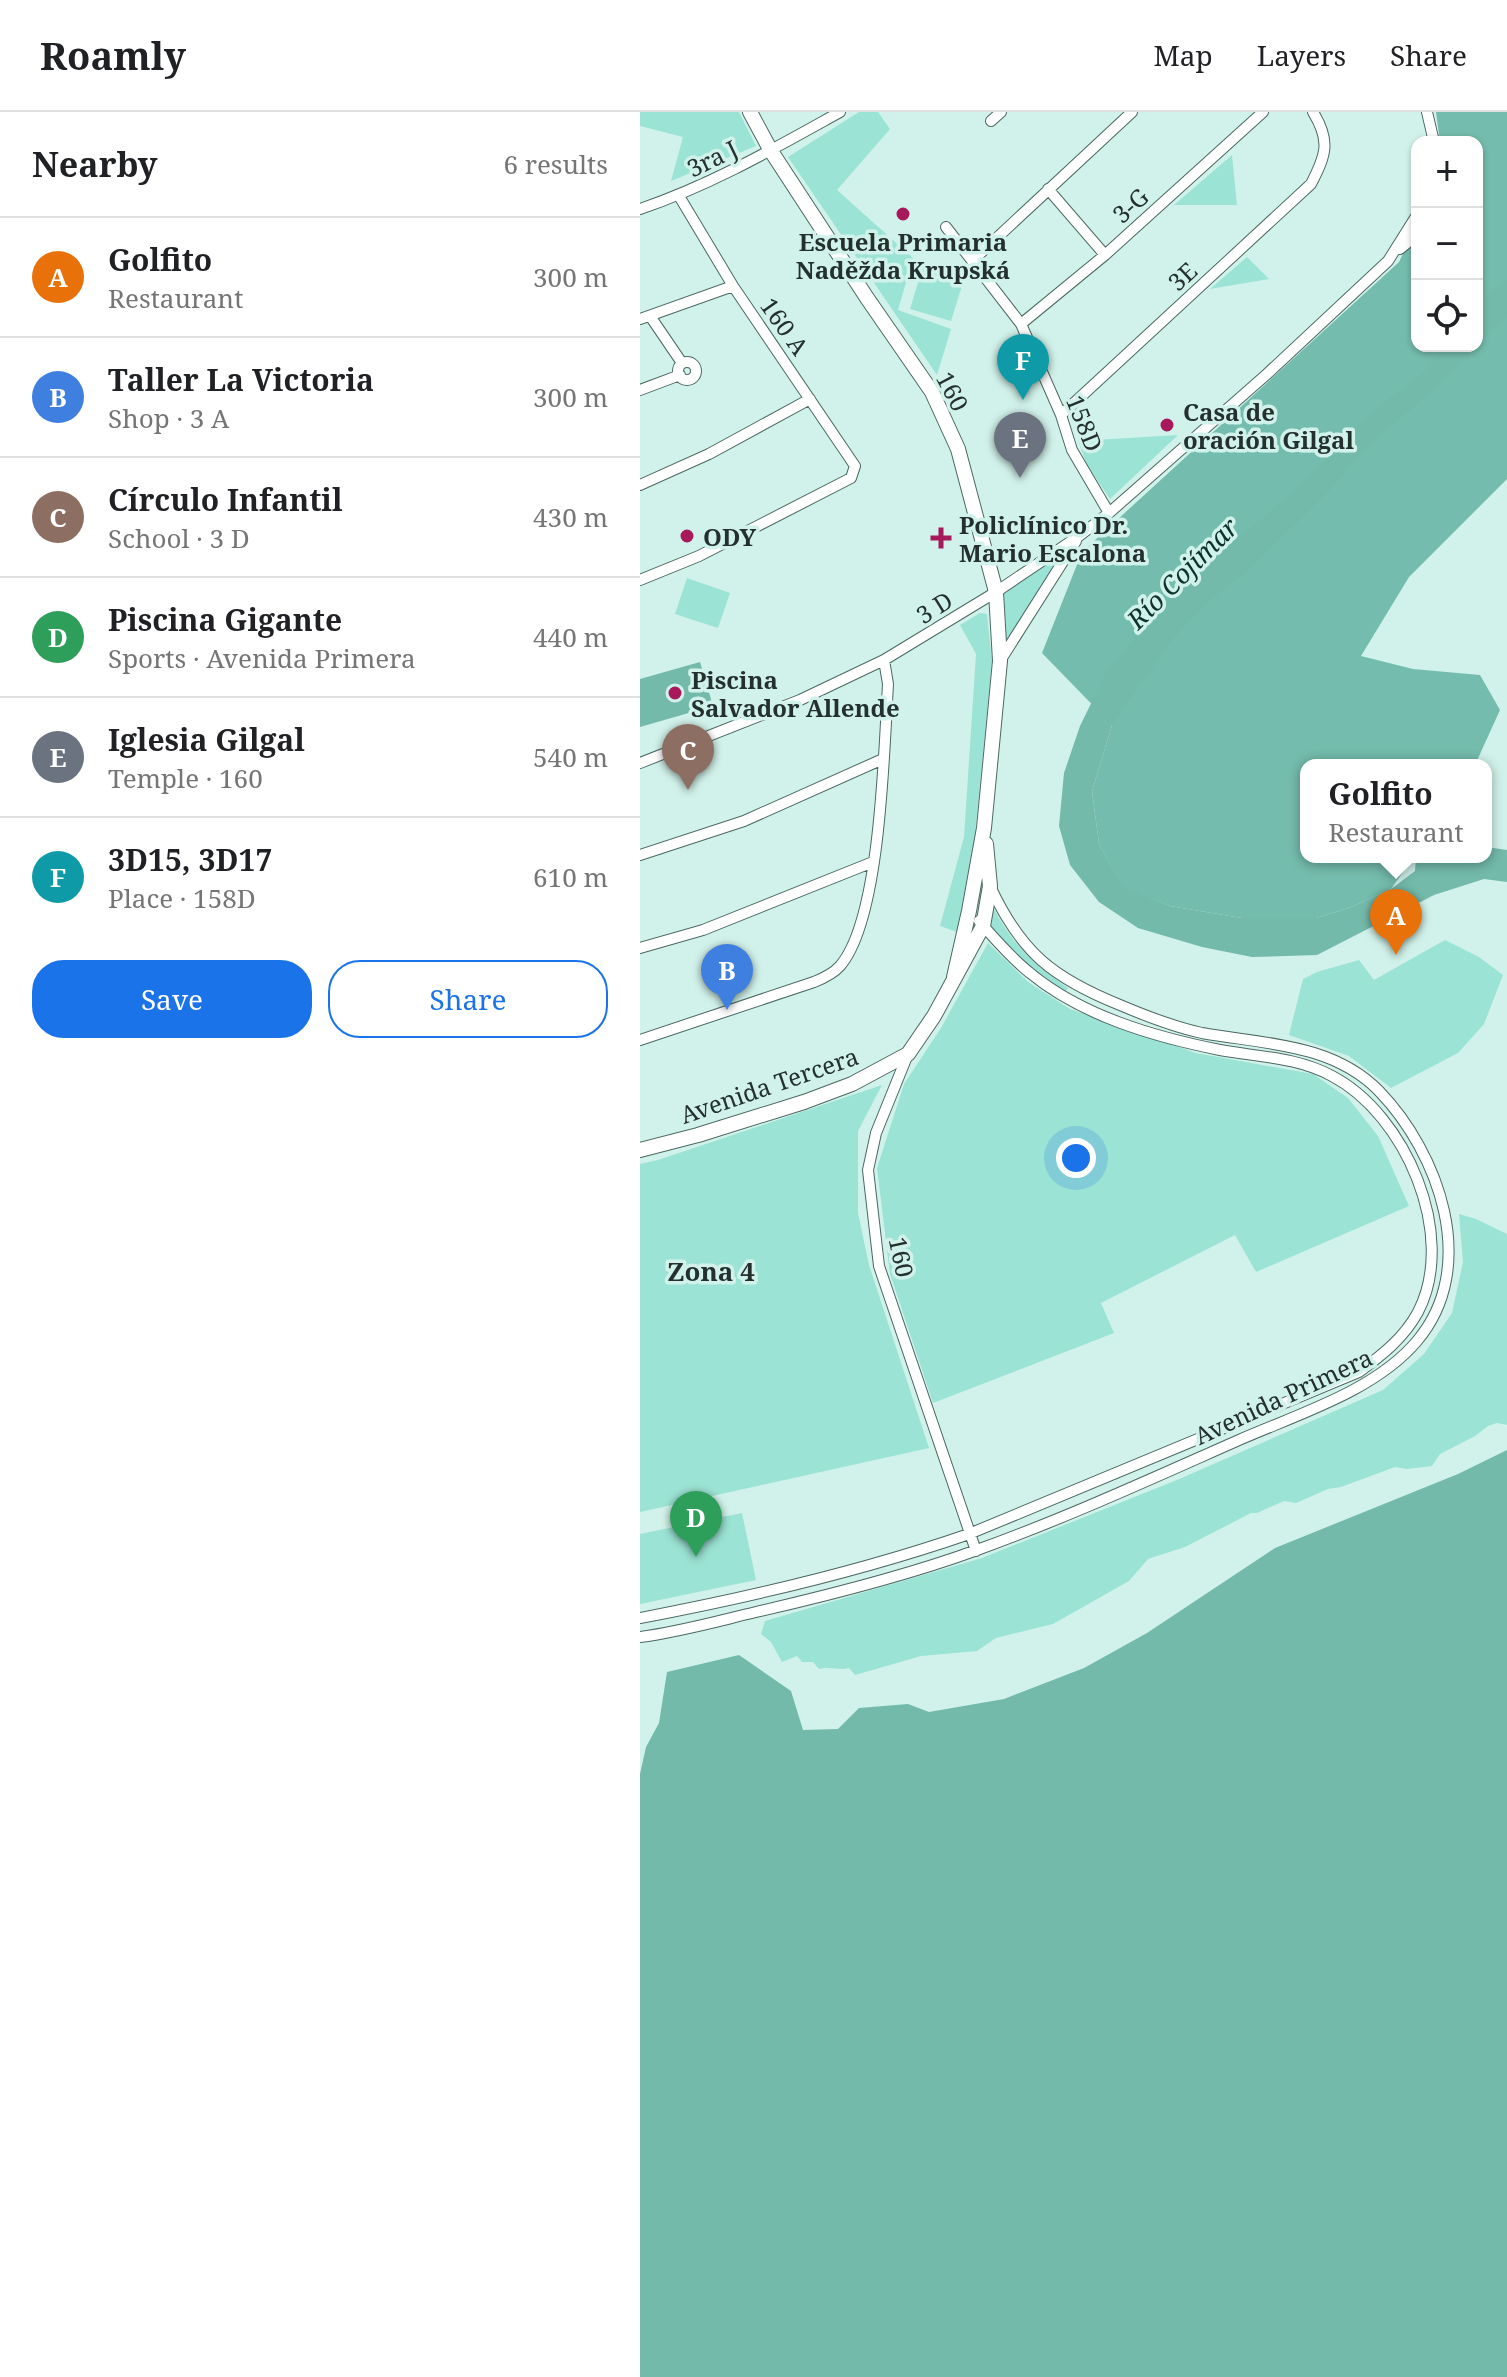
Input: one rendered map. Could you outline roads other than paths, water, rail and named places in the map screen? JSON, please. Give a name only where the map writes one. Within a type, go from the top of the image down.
[{"type":"main road","name":"160","points":[[750,112],[771,151],[932,392],[958,449],[996,592],[1000,661],[984,828],[954,977]]},
{"type":"main road","name":"160","points":[[908,1054],[934,1016],[983,926],[990,886],[984,828]]},
{"type":"main road","points":[[972,894],[990,886]]},
{"type":"main road","name":"Avenida Tercera","points":[[640,1150],[804,1102],[852,1084],[908,1054]]},
{"type":"street","name":"3ra J","points":[[640,209],[679,196],[771,151],[840,112]]},
{"type":"street","points":[[991,121],[1001,112]]},
{"type":"street","points":[[972,261],[1132,112]]},
{"type":"street","name":"3-G","points":[[1021,324],[1105,255],[1263,112]]},
{"type":"street","name":"3E","points":[[1061,415],[1311,184],[1323,160],[1325,132],[1313,112]]},
{"type":"street","points":[[1427,112],[1433,136]]},
{"type":"street","points":[[1048,189],[1105,255]]},
{"type":"street","name":"160 A","points":[[640,580],[699,556],[851,478],[855,466],[733,286],[679,196]]},
{"type":"street","points":[[1391,257],[1411,225]]},
{"type":"street","name":"158D","points":[[946,227],[1021,324],[1061,415],[1072,450],[1109,513]]},
{"type":"street","points":[[1391,257],[1411,240]]},
{"type":"street","name":"3 D","points":[[640,763],[800,700],[884,660],[996,592],[1109,513],[1267,374],[1391,257]]},
{"type":"street","points":[[640,390],[680,375],[688,379],[696,373],[693,364],[682,363],[645,318],[733,286]]},
{"type":"street","points":[[640,485],[709,454],[810,399]]},
{"type":"street","points":[[1000,661],[1079,536]]},
{"type":"street","points":[[640,1040],[814,982],[832,974],[841,965],[854,943],[866,908],[873,862],[888,684],[884,660]]},
{"type":"street","points":[[640,855],[744,821],[883,759]]},
{"type":"street","points":[[640,948],[703,930],[873,862]]},
{"type":"street","name":"Avenida Primera","points":[[640,1637],[805,1600],[976,1551],[1362,1386],[1403,1357],[1435,1315],[1447,1279],[1449,1237],[1443,1203],[1422,1150],[1402,1117],[1377,1089],[1348,1067],[1309,1050],[1200,1032],[1146,1016],[1067,982],[1020,940],[990,886]]},
{"type":"street","name":"Avenida Primera","points":[[640,1618],[738,1599],[929,1548],[969,1534],[1354,1373],[1384,1354],[1400,1338],[1419,1310],[1432,1259],[1427,1207],[1403,1150],[1375,1108],[1333,1076],[1295,1062],[1193,1043],[1115,1020],[1070,1000],[1030,973],[969,911]]},
{"type":"street","name":"160","points":[[908,1054],[876,1133],[868,1170],[879,1266],[976,1551]]},
{"type":"street","points":[[1427,1207],[1443,1203]]},
{"type":"street","points":[[1354,1373],[1362,1386]]},
{"type":"street","points":[[1165,1454],[1173,1469]]},
{"type":"place","name":"Escuela Primaria Naděžda Krupská","points":[[903,214]]},
{"type":"place","name":"3D15, 3D17","points":[[1023,400]]},
{"type":"place","name":"Casa de oración Gilgal","points":[[1167,425]]},
{"type":"place","name":"Iglesia Gilgal","points":[[1020,478]]},
{"type":"place","name":"ODY","points":[[687,536]]},
{"type":"place","name":"Policlínico Dr. Mario Escalona","points":[[941,538]]},
{"type":"place","name":"Piscina Salvador Allende","points":[[675,693]]},
{"type":"place","name":"Círculo Infantil","points":[[688,790]]},
{"type":"place","name":"Golfito","points":[[1396,955]]},
{"type":"place","name":"Taller La Victoria","points":[[727,1010]]},
{"type":"place","name":"Piscina Gigante","points":[[696,1557]]},
{"type":"district","name":"Zona 4","points":[[711,1271]]},
{"type":"water label","name":"Río Cojímar","points":[[1182,573]]}]
